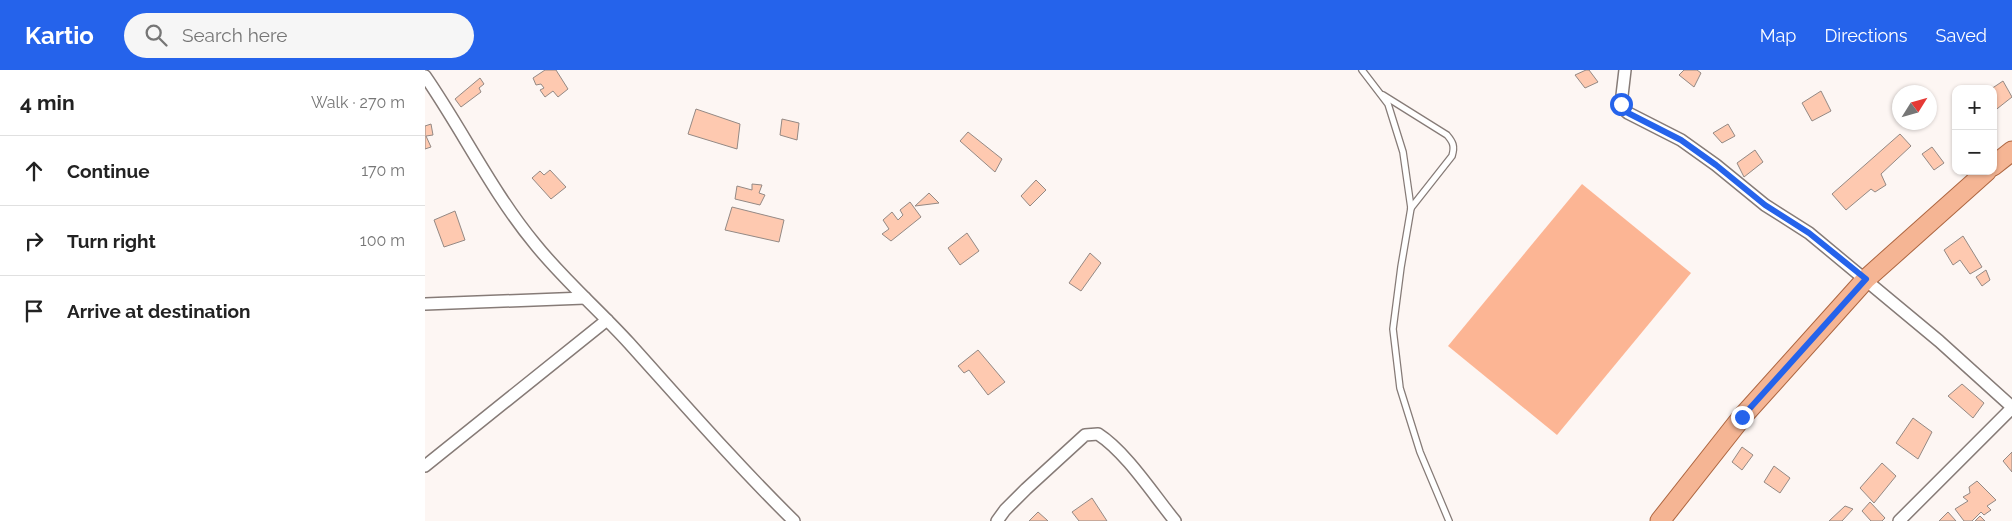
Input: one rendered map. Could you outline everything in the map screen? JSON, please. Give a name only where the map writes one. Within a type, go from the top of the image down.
[{"type":"main road","points":[[1997,163],[2012,151]]},
{"type":"main road","points":[[1660,521],[1742,417],[1866,279],[1983,175]]},
{"type":"street","points":[[1625,70],[1622,108],[1628,113],[1681,140],[1716,165],[1765,205],[1809,233],[1939,341],[2012,407],[1899,521]]},
{"type":"street","points":[[425,76],[453,117],[511,213],[535,245],[628,342],[757,486],[793,521]]},
{"type":"street","points":[[425,304],[585,298]]},
{"type":"street","points":[[425,466],[607,320]]},
{"type":"street","points":[[997,521],[1026,489],[1085,435],[1098,434],[1108,440],[1175,521]]},
{"type":"lane","points":[[1362,70],[1388,104],[1403,152],[1411,208],[1393,330],[1400,388],[1420,452],[1449,521]]},
{"type":"lane","points":[[1381,94],[1447,135],[1453,142],[1452,156],[1411,208]]},
{"type":"shaded area","points":[[1582,184],[1691,273],[1557,435],[1448,346]]},
{"type":"building","points":[[545,70],[556,70],[568,89],[558,97],[553,91],[545,97],[540,90],[544,88],[541,84],[536,85],[533,78]]},
{"type":"building","points":[[1589,70],[1598,82],[1585,88],[1575,75]]},
{"type":"building","points":[[1684,70],[1697,70],[1701,73],[1694,87],[1679,75]]},
{"type":"building","points":[[480,78],[484,84],[479,88],[481,92],[461,107],[455,99]]},
{"type":"building","points":[[2003,81],[2012,97],[1997,109],[1997,85]]},
{"type":"building","points":[[1821,91],[1831,111],[1812,121],[1802,103]]},
{"type":"building","points":[[696,109],[740,124],[737,149],[688,134]]},
{"type":"building","points":[[782,119],[799,123],[797,140],[780,135]]},
{"type":"building","points":[[431,124],[433,135],[426,136],[431,147],[425,149],[425,126]]},
{"type":"building","points":[[1728,124],[1735,136],[1722,143],[1713,133]]},
{"type":"building","points":[[968,132],[1002,159],[995,172],[960,141]]},
{"type":"building","points":[[1900,134],[1911,146],[1881,174],[1886,185],[1875,192],[1871,189],[1846,210],[1832,194]]},
{"type":"building","points":[[1932,147],[1944,163],[1934,170],[1922,154]]},
{"type":"building","points":[[1755,150],[1763,162],[1744,177],[1737,163]]},
{"type":"building","points":[[550,170],[566,187],[551,199],[532,178],[540,171],[544,175]]},
{"type":"building","points":[[1036,180],[1046,190],[1030,206],[1021,196]]},
{"type":"building","points":[[752,184],[762,185],[759,193],[765,195],[760,205],[735,199],[737,186],[752,190]]},
{"type":"building","points":[[929,193],[939,203],[915,206]]},
{"type":"building","points":[[910,202],[921,217],[891,241],[882,234],[889,229],[883,220],[892,212],[898,220],[903,215],[900,210]]},
{"type":"building","points":[[732,207],[784,220],[779,242],[725,230]]},
{"type":"building","points":[[455,211],[465,240],[444,247],[434,220]]},
{"type":"building","points":[[967,233],[979,251],[960,265],[948,248]]},
{"type":"building","points":[[1963,236],[1982,267],[1970,274],[1960,260],[1953,265],[1944,250]]},
{"type":"building","points":[[1090,253],[1101,263],[1081,291],[1069,283]]},
{"type":"building","points":[[1986,270],[1990,280],[1982,286],[1976,277]]},
{"type":"building","points":[[978,350],[1005,382],[988,395],[969,370],[964,373],[958,366]]},
{"type":"building","points":[[1962,384],[1984,403],[1973,418],[1948,396]]},
{"type":"building","points":[[1913,418],[1932,432],[1918,459],[1896,443]]},
{"type":"building","points":[[1742,447],[1753,455],[1742,470],[1732,462]]},
{"type":"building","points":[[2012,452],[2012,472],[2003,461]]},
{"type":"building","points":[[1882,463],[1896,476],[1874,503],[1860,488]]},
{"type":"building","points":[[1774,466],[1790,478],[1780,493],[1764,482]]},
{"type":"building","points":[[1977,481],[1996,500],[1987,506],[1991,510],[1984,515],[1981,512],[1972,521],[1964,521],[1955,509],[1968,501],[1963,497],[1970,493],[1969,487]]},
{"type":"building","points":[[1092,498],[1107,521],[1079,521],[1072,512]]},
{"type":"building","points":[[1870,502],[1885,518],[1882,521],[1871,521],[1862,511]]},
{"type":"building","points":[[1845,506],[1853,509],[1842,521],[1829,521]]},
{"type":"building","points":[[1038,512],[1047,520],[1048,521],[1029,521]]},
{"type":"building","points":[[1948,512],[1956,521],[1939,521]]},
{"type":"building","points":[[1980,516],[1985,521],[1975,521]]},
{"type":"route","points":[[1621,104],[1622,108],[1628,113],[1681,140],[1716,165],[1765,205],[1809,233],[1866,279],[1742,417]]}]
